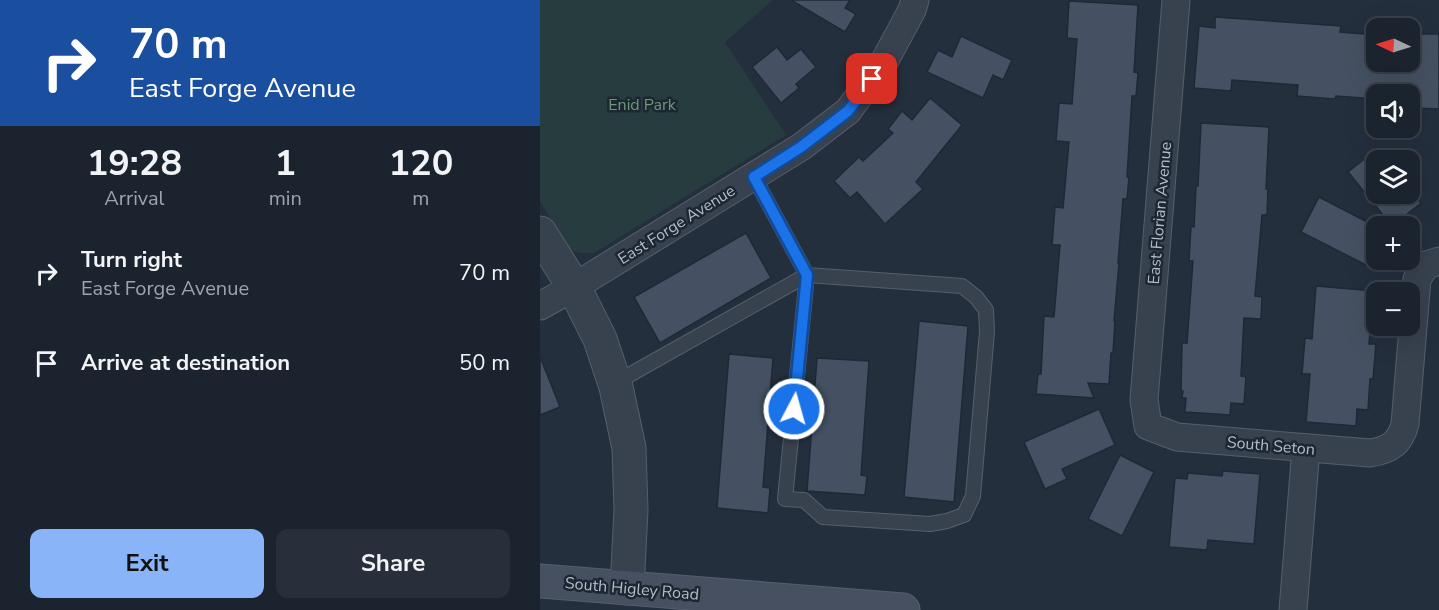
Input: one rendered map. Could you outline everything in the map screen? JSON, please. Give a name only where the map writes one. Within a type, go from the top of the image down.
[{"type":"main road","name":"South Higley Road","points":[[540,581],[849,608],[903,610]]},
{"type":"street","name":"East Forge Avenue","points":[[574,287],[801,147],[848,111],[884,62],[915,0]]},
{"type":"street","name":"East Florian Avenue","points":[[1148,426],[1144,400],[1176,0]]},
{"type":"street","points":[[540,233],[574,287],[600,339],[615,383],[629,448],[631,510],[627,588]]},
{"type":"street","name":"South Seton","points":[[1148,426],[1177,437],[1370,453],[1383,451],[1402,436],[1405,424],[1417,279],[1426,265],[1439,261]]},
{"type":"street","points":[[540,306],[574,287]]},
{"type":"street","points":[[1293,610],[1306,448]]},
{"type":"lane","points":[[615,383],[807,275],[962,286],[976,297],[986,310],[987,332],[973,495],[964,515],[930,524],[823,517],[804,500],[785,498],[807,275],[754,177]]},
{"type":"green space","name":"Enid Park","points":[[540,0],[773,0],[725,42],[786,135],[594,253],[570,250],[540,201]]},
{"type":"building","points":[[791,0],[850,0],[845,8],[856,14],[845,32]]},
{"type":"building","points":[[1069,1],[1138,5],[1134,72],[1138,73],[1136,96],[1132,96],[1127,177],[1129,177],[1127,199],[1123,199],[1113,353],[1111,353],[1109,384],[1088,383],[1094,398],[1036,394],[1038,374],[1041,374],[1044,316],[1054,317],[1060,245],[1052,245],[1055,207],[1063,208],[1069,142],[1056,141],[1059,103],[1072,104],[1077,39],[1067,38]]},
{"type":"building","points":[[1215,17],[1341,26],[1340,32],[1366,34],[1366,72],[1420,72],[1420,34],[1439,34],[1439,109],[1420,108],[1420,84],[1366,84],[1366,98],[1336,96],[1335,99],[1297,96],[1298,85],[1232,80],[1231,91],[1194,88],[1199,26],[1215,28]]},
{"type":"building","points":[[961,36],[1012,60],[1003,80],[993,75],[983,98],[927,72],[938,50],[952,57]]},
{"type":"building","points":[[777,47],[787,60],[801,49],[816,67],[796,84],[799,88],[781,103],[752,67]]},
{"type":"building","points":[[930,98],[962,125],[916,182],[923,189],[885,224],[857,192],[850,198],[834,181],[859,157],[863,161],[893,133],[888,129],[902,111],[912,120]]},
{"type":"building","points":[[1201,123],[1269,127],[1267,215],[1262,215],[1255,296],[1262,297],[1261,319],[1244,318],[1241,376],[1246,377],[1244,404],[1231,403],[1230,415],[1185,412],[1186,398],[1182,398],[1183,391],[1181,391],[1182,343],[1187,343],[1193,261],[1189,261],[1191,226],[1194,227]]},
{"type":"building","points":[[1366,158],[1366,194],[1348,172]]},
{"type":"building","points":[[1319,197],[1366,221],[1366,265],[1301,232]]},
{"type":"building","points":[[1374,204],[1420,204],[1405,216],[1384,216]]},
{"type":"building","points":[[746,233],[771,278],[660,343],[634,297]]},
{"type":"building","points":[[1316,286],[1366,290],[1366,336],[1370,336],[1369,344],[1376,344],[1368,410],[1357,409],[1356,426],[1306,422],[1310,374],[1302,374],[1305,338],[1312,339]]},
{"type":"building","points":[[919,321],[968,326],[954,502],[904,497]]},
{"type":"building","points":[[729,354],[773,358],[763,487],[770,488],[768,513],[717,508]]},
{"type":"building","points":[[817,358],[869,361],[861,475],[867,476],[865,495],[807,491]]},
{"type":"building","points":[[540,360],[560,407],[540,415]]},
{"type":"building","points":[[1099,409],[1115,445],[1062,469],[1067,479],[1045,489],[1024,442]]},
{"type":"building","points":[[1120,455],[1154,472],[1122,536],[1088,519]]},
{"type":"building","points":[[1223,471],[1260,474],[1254,544],[1208,540],[1207,550],[1169,547],[1175,478],[1187,479],[1188,473],[1222,476]]},
{"type":"route","points":[[794,409],[807,275],[754,177],[801,147],[848,111],[872,79]]}]
